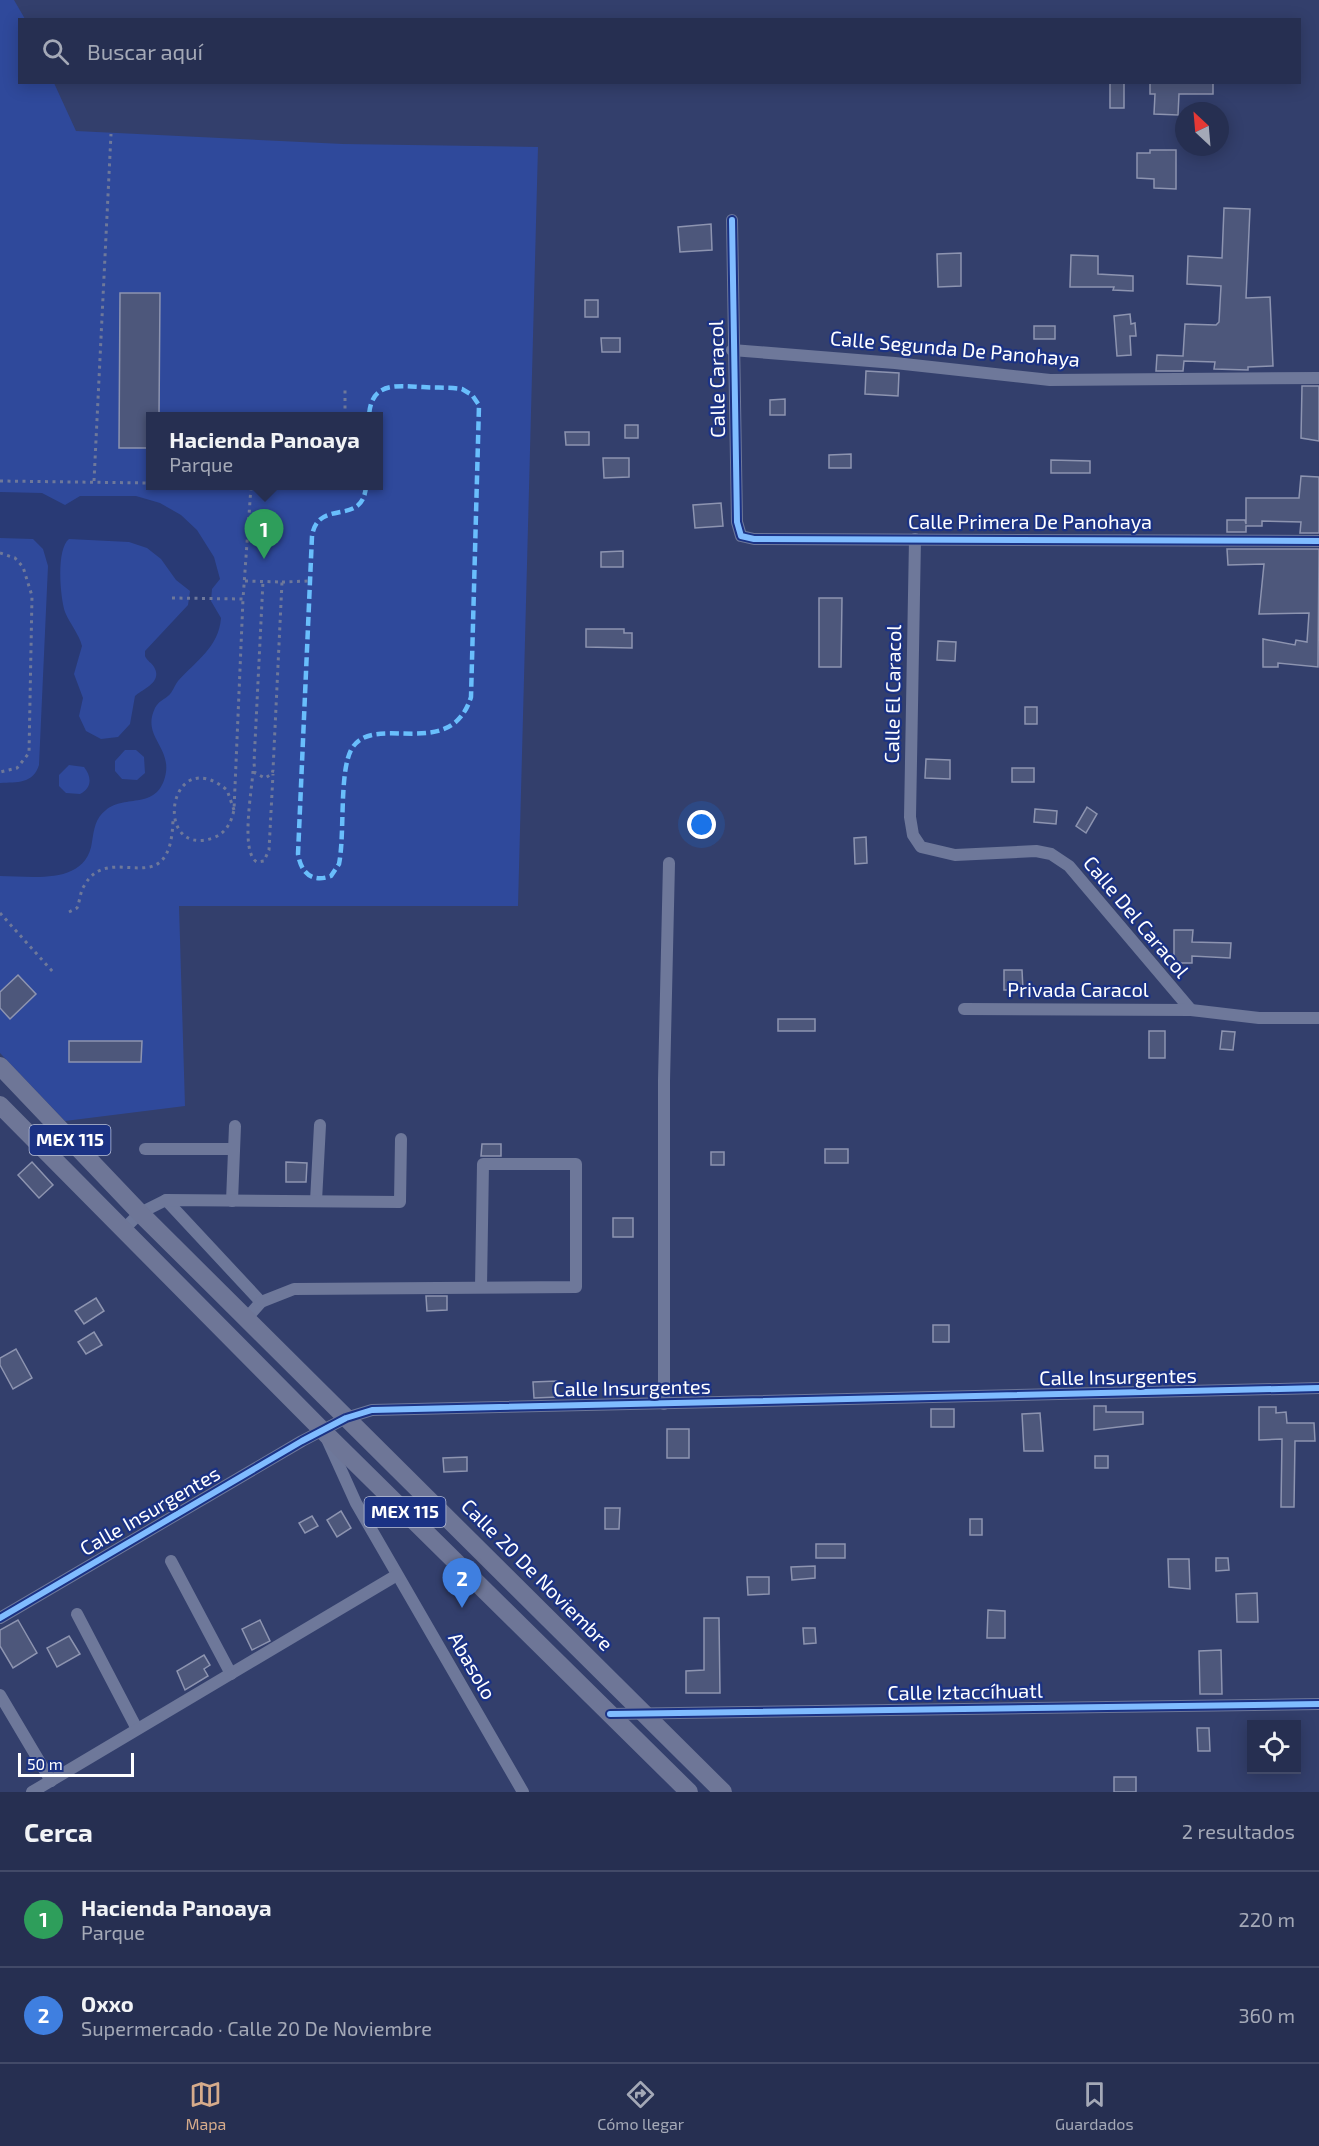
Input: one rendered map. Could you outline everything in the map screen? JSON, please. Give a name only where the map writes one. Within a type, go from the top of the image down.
[{"type":"main road","name":"MEX 115","points":[[0,1066],[140,1213]]},
{"type":"main road","name":"MEX 115","points":[[0,1105],[322,1430],[689,1792]]},
{"type":"main road","name":"Calle 20 De Noviembre","points":[[140,1213],[248,1317],[346,1418],[723,1792]]},
{"type":"street","name":"Calle Caracol","points":[[732,220],[732,350],[737,522],[741,536]]},
{"type":"street","name":"Calle Segunda De Panohaya","points":[[732,350],[895,363],[1050,380],[1319,378]]},
{"type":"street","name":"Calle Primera De Panohaya","points":[[741,536],[754,539],[1319,541]]},
{"type":"street","name":"Calle El Caracol","points":[[915,539],[910,817],[913,835],[921,847]]},
{"type":"street","name":"Calle Del Caracol","points":[[921,847],[955,855],[1036,851],[1051,854],[1069,866],[1165,984],[1191,1010]]},
{"type":"street","points":[[664,1404],[664,1081],[669,864]]},
{"type":"street","name":"Privada Caracol","points":[[964,1009],[1191,1010]]},
{"type":"street","points":[[1191,1010],[1259,1018],[1319,1018]]},
{"type":"street","points":[[316,1201],[320,1125]]},
{"type":"street","points":[[232,1201],[235,1126]]},
{"type":"street","points":[[123,1230],[140,1213],[166,1200],[400,1202],[401,1139]]},
{"type":"street","points":[[145,1149],[234,1149]]},
{"type":"street","points":[[248,1317],[261,1302],[294,1289],[576,1287],[576,1164],[483,1164],[481,1287]]},
{"type":"street","points":[[166,1200],[261,1302]]},
{"type":"street","name":"Calle Insurgentes","points":[[0,1618],[322,1430],[346,1418],[372,1410],[1319,1388]]},
{"type":"street","name":"Abasolo","points":[[322,1430],[356,1503],[523,1792]]},
{"type":"street","points":[[171,1561],[231,1674]]},
{"type":"street","points":[[32,1792],[397,1575]]},
{"type":"street","points":[[77,1614],[138,1730]]},
{"type":"street","points":[[0,1695],[51,1781]]},
{"type":"street","name":"Calle Iztaccíhuatl","points":[[610,1713],[1319,1704]]},
{"type":"path","points":[[94,481],[111,134]]},
{"type":"path","points":[[345,387],[345,412]]},
{"type":"path","points":[[0,481],[146,483]]},
{"type":"path","points":[[173,814],[176,823],[189,836],[208,839],[226,829],[234,810],[243,599],[251,490]]},
{"type":"path","points":[[0,553],[15,558],[23,567],[32,596],[29,753],[16,768],[0,772]]},
{"type":"path","points":[[245,581],[310,581]]},
{"type":"path","points":[[263,581],[248,843],[250,856],[257,862],[264,861],[269,850],[282,582]]},
{"type":"path","points":[[172,598],[243,599]]},
{"type":"path","points":[[254,763],[254,771],[261,778],[270,776],[273,770]]},
{"type":"path","points":[[69,912],[78,908],[83,887],[98,872],[113,868],[146,868],[162,862],[171,845],[173,804],[182,788],[198,779],[209,779],[227,790],[234,810]]},
{"type":"path","points":[[0,913],[53,972]]},
{"type":"shaded area","points":[[0,0],[14,0],[24,18],[18,18],[18,84],[54,84],[76,131],[343,144],[538,147],[518,906],[179,906],[185,1106],[65,1121],[0,1053]]},
{"type":"shaded area","points":[[0,492],[42,493],[65,505],[80,496],[136,496],[160,503],[181,515],[197,530],[214,557],[220,579],[212,589],[211,601],[221,618],[216,637],[205,653],[178,681],[170,694],[158,704],[152,718],[154,735],[165,758],[165,777],[161,787],[148,798],[114,805],[106,810],[96,824],[88,856],[80,866],[56,876],[0,876],[0,783],[29,779],[39,765],[48,566],[43,549],[33,539],[0,538]],"holes":[[[69,539],[129,542],[147,548],[161,559],[176,580],[190,591],[188,605],[145,651],[146,658],[154,667],[156,677],[151,684],[135,696],[130,724],[118,737],[101,739],[86,731],[79,716],[83,698],[74,674],[82,646],[65,612],[61,585],[62,553]],[[125,750],[136,750],[144,757],[145,773],[137,780],[122,779],[115,771],[115,761]],[[69,765],[84,767],[90,782],[87,789],[80,794],[66,793],[59,786],[59,775]]]},
{"type":"building","points":[[1110,84],[1124,84],[1124,108],[1110,108]]},
{"type":"building","points":[[1150,84],[1213,84],[1213,94],[1179,94],[1179,102],[1175,102],[1175,115],[1154,114],[1155,94],[1150,94]]},
{"type":"building","points":[[1150,150],[1175,150],[1176,189],[1154,188],[1154,179],[1137,178],[1137,153],[1150,153]]},
{"type":"building","points":[[1224,208],[1250,209],[1246,298],[1270,297],[1273,366],[1248,367],[1248,370],[1214,369],[1215,362],[1184,361],[1183,371],[1156,371],[1157,355],[1183,356],[1185,324],[1216,325],[1219,322],[1221,286],[1187,284],[1188,256],[1222,258]]},
{"type":"building","points":[[711,224],[712,250],[680,252],[678,227]]},
{"type":"building","points":[[961,253],[961,286],[938,287],[937,254]]},
{"type":"building","points":[[1071,255],[1098,256],[1098,274],[1133,276],[1133,291],[1113,290],[1114,287],[1070,287]]},
{"type":"building","points":[[120,293],[160,293],[159,412],[146,412],[146,448],[119,448]]},
{"type":"building","points":[[585,300],[598,300],[598,317],[585,317]]},
{"type":"building","points":[[1130,314],[1131,324],[1135,323],[1136,336],[1130,336],[1131,355],[1117,356],[1114,316]]},
{"type":"building","points":[[1034,326],[1055,326],[1055,339],[1034,339]]},
{"type":"building","points":[[601,338],[620,338],[620,352],[602,352]]},
{"type":"building","points":[[866,371],[899,373],[898,396],[865,394]]},
{"type":"building","points":[[1302,386],[1319,386],[1319,441],[1301,438]]},
{"type":"building","points":[[785,399],[785,415],[770,415],[770,400]]},
{"type":"building","points":[[625,425],[638,425],[638,438],[625,438]]},
{"type":"building","points":[[565,432],[589,432],[589,445],[566,445]]},
{"type":"building","points":[[851,454],[851,468],[829,468],[829,455]]},
{"type":"building","points":[[603,458],[629,458],[629,477],[604,478]]},
{"type":"building","points":[[1051,460],[1090,461],[1090,473],[1051,473]]},
{"type":"building","points":[[1301,476],[1319,477],[1319,533],[1300,533],[1301,522],[1262,521],[1262,526],[1246,526],[1246,532],[1227,532],[1227,520],[1245,520],[1246,524],[1246,498],[1299,498]]},
{"type":"building","points":[[721,503],[723,526],[695,528],[693,505]]},
{"type":"building","points":[[1227,549],[1319,549],[1318,667],[1278,663],[1278,667],[1263,667],[1263,639],[1295,645],[1296,640],[1307,642],[1309,613],[1259,614],[1264,564],[1228,565]]},
{"type":"building","points":[[623,551],[623,567],[601,567],[601,552]]},
{"type":"building","points":[[819,598],[842,598],[841,667],[819,667]]},
{"type":"building","points":[[586,629],[624,629],[624,633],[632,633],[632,648],[586,647]]},
{"type":"building","points":[[938,641],[956,642],[955,661],[937,660]]},
{"type":"building","points":[[1025,707],[1037,707],[1037,724],[1025,724]]},
{"type":"building","points":[[926,759],[950,760],[950,779],[925,778]]},
{"type":"building","points":[[1012,768],[1034,768],[1034,782],[1012,782]]},
{"type":"building","points":[[1087,807],[1097,814],[1086,833],[1076,826]]},
{"type":"building","points":[[1035,809],[1057,811],[1056,824],[1034,822]]},
{"type":"building","points":[[866,837],[867,863],[855,864],[854,838]]},
{"type":"building","points":[[1174,930],[1193,930],[1192,942],[1231,943],[1230,958],[1192,956],[1192,963],[1174,963]]},
{"type":"building","points":[[1004,970],[1022,970],[1023,990],[1004,990]]},
{"type":"building","points":[[18,975],[36,994],[10,1019],[0,1008],[0,992]]},
{"type":"building","points":[[778,1019],[815,1019],[815,1031],[778,1031]]},
{"type":"building","points":[[1149,1031],[1165,1031],[1165,1058],[1149,1058]]},
{"type":"building","points":[[1222,1031],[1235,1032],[1233,1050],[1220,1049]]},
{"type":"building","points":[[69,1041],[142,1041],[141,1062],[69,1062]]},
{"type":"building","points":[[482,1144],[501,1144],[501,1156],[481,1156]]},
{"type":"building","points":[[825,1149],[848,1149],[848,1163],[825,1163]]},
{"type":"building","points":[[711,1152],[724,1152],[724,1165],[711,1165]]},
{"type":"building","points":[[32,1162],[53,1185],[39,1198],[18,1175]]},
{"type":"building","points":[[286,1162],[307,1163],[306,1182],[286,1182]]},
{"type":"building","points":[[613,1218],[633,1218],[633,1237],[613,1237]]},
{"type":"building","points":[[426,1296],[447,1296],[447,1310],[427,1311]]},
{"type":"building","points":[[96,1298],[104,1311],[84,1324],[75,1311]]},
{"type":"building","points":[[933,1325],[949,1325],[949,1342],[933,1342]]},
{"type":"building","points":[[94,1332],[102,1345],[86,1354],[78,1342]]},
{"type":"building","points":[[16,1349],[32,1378],[13,1389],[0,1365],[0,1358]]},
{"type":"building","points":[[557,1381],[558,1397],[534,1398],[533,1382]]},
{"type":"building","points":[[1094,1406],[1106,1406],[1106,1412],[1143,1412],[1143,1424],[1094,1430]]},
{"type":"building","points":[[1259,1407],[1276,1407],[1276,1413],[1286,1412],[1287,1423],[1314,1423],[1315,1441],[1295,1441],[1294,1507],[1281,1507],[1282,1439],[1259,1440]]},
{"type":"building","points":[[931,1409],[954,1409],[954,1427],[931,1427]]},
{"type":"building","points":[[1040,1413],[1043,1451],[1024,1451],[1022,1414]]},
{"type":"building","points":[[667,1429],[689,1429],[689,1458],[667,1458]]},
{"type":"building","points":[[1095,1456],[1108,1456],[1108,1468],[1095,1468]]},
{"type":"building","points":[[467,1457],[467,1471],[444,1472],[443,1458]]},
{"type":"building","points":[[605,1508],[620,1508],[619,1529],[605,1529]]},
{"type":"building","points":[[341,1511],[351,1528],[337,1537],[327,1520]]},
{"type":"building","points":[[312,1516],[318,1526],[305,1533],[299,1523]]},
{"type":"building","points":[[970,1519],[982,1519],[982,1535],[970,1535]]},
{"type":"building","points":[[816,1544],[845,1544],[845,1558],[816,1558]]},
{"type":"building","points":[[1216,1558],[1228,1558],[1229,1570],[1216,1571]]},
{"type":"building","points":[[1168,1559],[1189,1559],[1190,1589],[1169,1587]]},
{"type":"building","points":[[815,1566],[815,1578],[792,1580],[791,1567]]},
{"type":"building","points":[[747,1577],[769,1577],[769,1594],[748,1595]]},
{"type":"building","points":[[1257,1593],[1258,1622],[1237,1622],[1236,1594]]},
{"type":"building","points":[[988,1610],[1005,1611],[1005,1638],[987,1638]]},
{"type":"building","points":[[704,1618],[719,1618],[720,1693],[686,1693],[686,1671],[704,1670]]},
{"type":"building","points":[[18,1620],[37,1653],[13,1668],[0,1646],[0,1630]]},
{"type":"building","points":[[260,1620],[270,1641],[252,1650],[242,1629]]},
{"type":"building","points":[[803,1628],[815,1628],[816,1643],[804,1644]]},
{"type":"building","points":[[69,1636],[80,1654],[57,1667],[47,1648]]},
{"type":"building","points":[[1221,1650],[1222,1694],[1200,1694],[1199,1651]]},
{"type":"building","points":[[204,1655],[210,1665],[204,1669],[208,1676],[185,1690],[177,1671]]},
{"type":"building","points":[[1197,1728],[1209,1728],[1210,1751],[1198,1751]]},
{"type":"building","points":[[1114,1777],[1136,1777],[1136,1792],[1114,1792]]},
{"type":"marked path","points":[[365,490],[363,499],[357,506],[323,518],[316,524],[312,536],[298,854],[308,875],[318,878],[331,876],[339,864],[345,774],[351,750],[361,739],[376,734],[429,733],[446,728],[461,717],[471,697],[479,405],[472,395],[462,389],[404,386],[380,391],[371,405],[370,412]]},
{"type":"cycle path","points":[[732,220],[737,522],[741,536],[754,539],[1319,541]]},
{"type":"cycle path","points":[[0,1618],[302,1441],[346,1418],[372,1410],[1319,1388]]},
{"type":"cycle path","points":[[610,1714],[1319,1704]]},
{"type":"place","name":"Hacienda Panoaya","points":[[264,559]]},
{"type":"place","name":"Oxxo","points":[[462,1608]]}]
